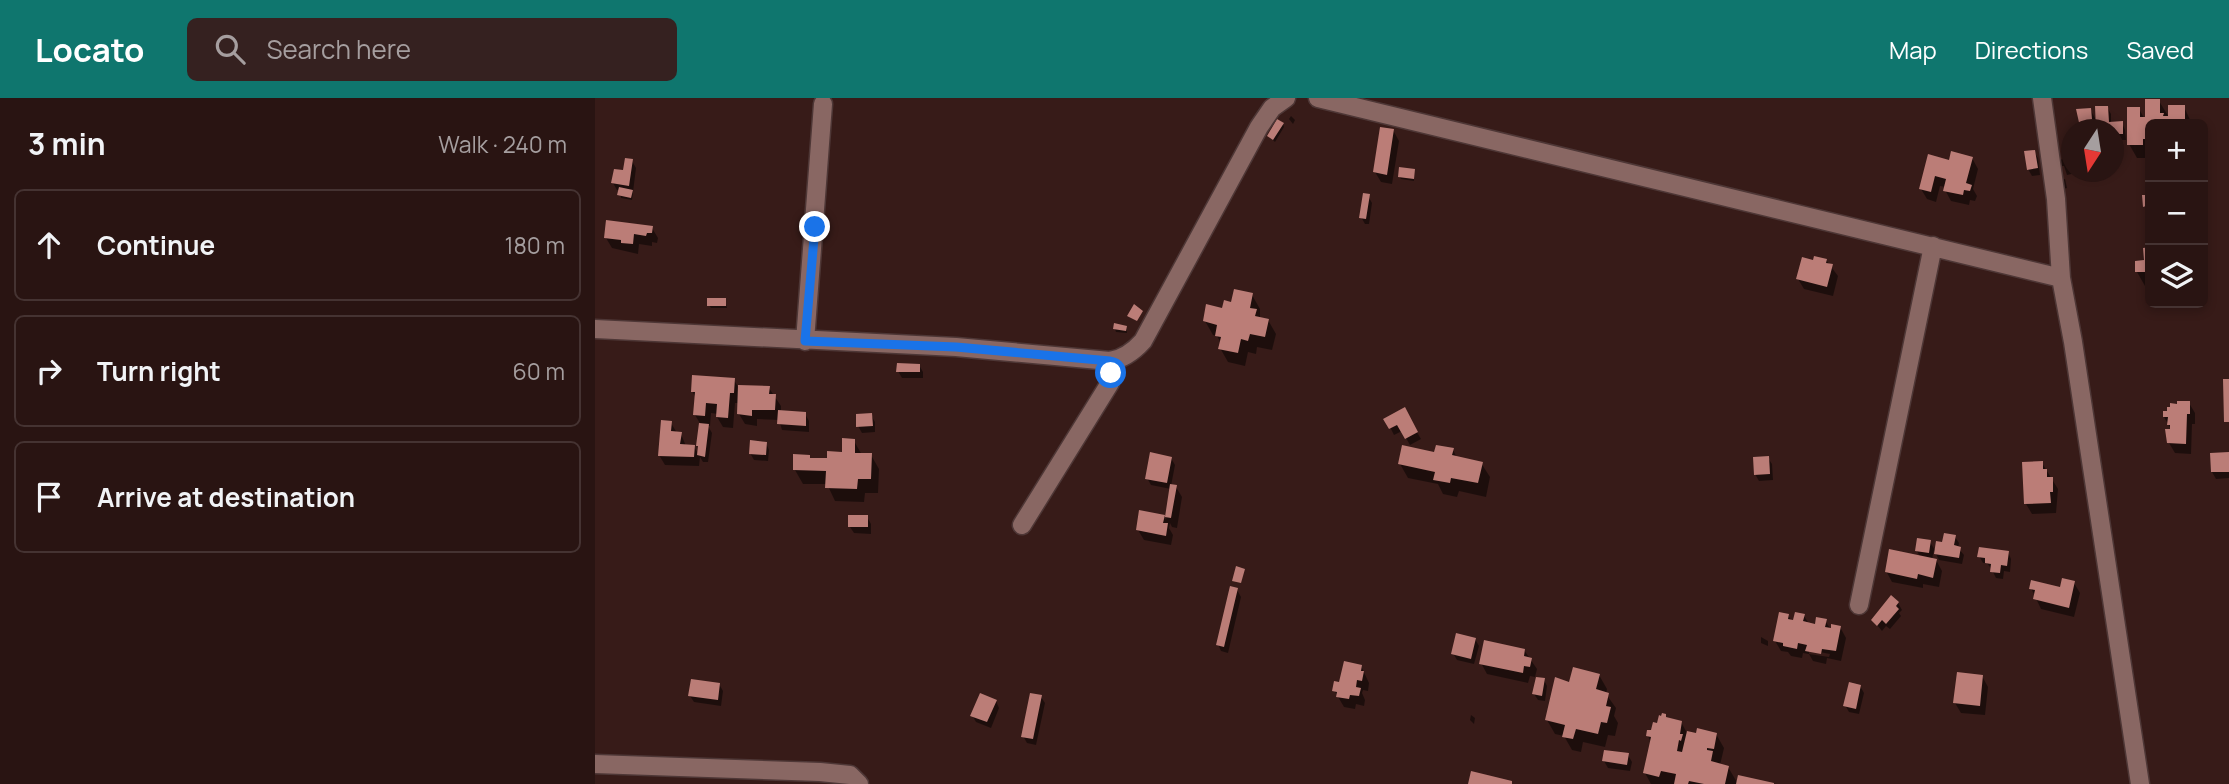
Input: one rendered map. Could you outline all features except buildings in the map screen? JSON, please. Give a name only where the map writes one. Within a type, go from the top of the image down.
[{"type":"street","points":[[595,328],[956,347],[1110,361],[1123,357],[1143,341],[1259,127],[1272,108],[1286,98]]},
{"type":"street","points":[[1318,98],[2061,278]]},
{"type":"street","points":[[2042,98],[2056,199],[2061,278],[2140,784]]},
{"type":"street","points":[[805,341],[823,104]]},
{"type":"street","points":[[1859,606],[1933,246]]},
{"type":"street","points":[[1022,524],[1111,383],[1110,361]]},
{"type":"street","points":[[595,764],[693,776],[820,772],[850,775],[859,784]]},
{"type":"route","points":[[815,227],[805,341],[956,347],[1110,361],[1111,373]]}]
